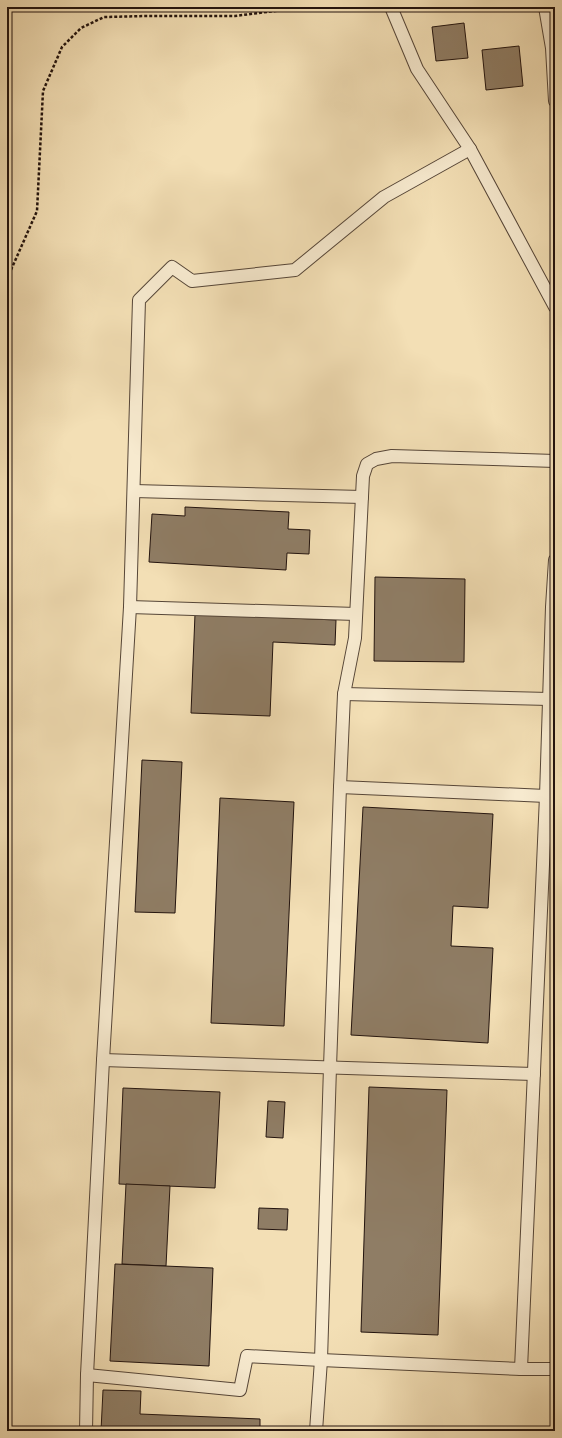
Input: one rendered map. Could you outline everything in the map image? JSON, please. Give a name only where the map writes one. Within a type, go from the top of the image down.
[{"type":"lane","points":[[391,7],[417,69],[470,149],[555,307]]},
{"type":"lane","points":[[545,7],[552,48],[555,101]]},
{"type":"lane","points":[[86,1431],[87,1375],[103,1060],[130,607],[139,300],[172,267],[192,281],[295,270],[384,197],[470,149]]},
{"type":"lane","points":[[316,1431],[321,1360],[344,694],[355,638],[363,476],[367,464],[376,459],[387,456],[555,461]]},
{"type":"lane","points":[[134,491],[362,498]]},
{"type":"lane","points":[[520,1369],[534,1074],[555,560]]},
{"type":"lane","points":[[130,607],[356,614]]},
{"type":"lane","points":[[344,694],[549,699]]},
{"type":"lane","points":[[340,787],[546,796]]},
{"type":"lane","points":[[103,1060],[534,1074]]},
{"type":"lane","points":[[87,1375],[240,1390],[247,1356],[520,1369],[555,1368]]},
{"type":"path","points":[[7,279],[36,211],[43,90],[62,47],[80,28],[104,18],[147,16],[235,16],[307,7]]},
{"type":"building","points":[[464,23],[468,58],[436,61],[432,27]]},
{"type":"building","points":[[519,46],[523,86],[486,90],[482,50]]},
{"type":"building","points":[[185,507],[289,512],[288,529],[310,530],[309,554],[287,553],[286,570],[149,562],[152,514],[185,516]]},
{"type":"building","points":[[375,577],[465,579],[464,662],[374,661]]},
{"type":"building","points":[[195,614],[336,620],[335,645],[273,642],[270,716],[191,713]]},
{"type":"building","points":[[142,760],[182,762],[175,913],[135,912]]},
{"type":"building","points":[[220,798],[294,802],[284,1026],[211,1023]]},
{"type":"building","points":[[363,807],[493,814],[488,908],[453,906],[451,946],[493,948],[488,1043],[351,1035]]},
{"type":"building","points":[[369,1087],[447,1090],[438,1335],[361,1332]]},
{"type":"building","points":[[123,1088],[220,1092],[215,1188],[119,1184]]},
{"type":"building","points":[[268,1101],[285,1102],[283,1138],[266,1137]]},
{"type":"building","points":[[126,1184],[170,1186],[166,1266],[122,1264]]},
{"type":"building","points":[[259,1208],[288,1209],[287,1230],[258,1229]]},
{"type":"building","points":[[115,1264],[213,1268],[209,1366],[110,1361]]},
{"type":"building","points":[[103,1390],[141,1391],[140,1414],[260,1419],[260,1431],[101,1431]]}]
